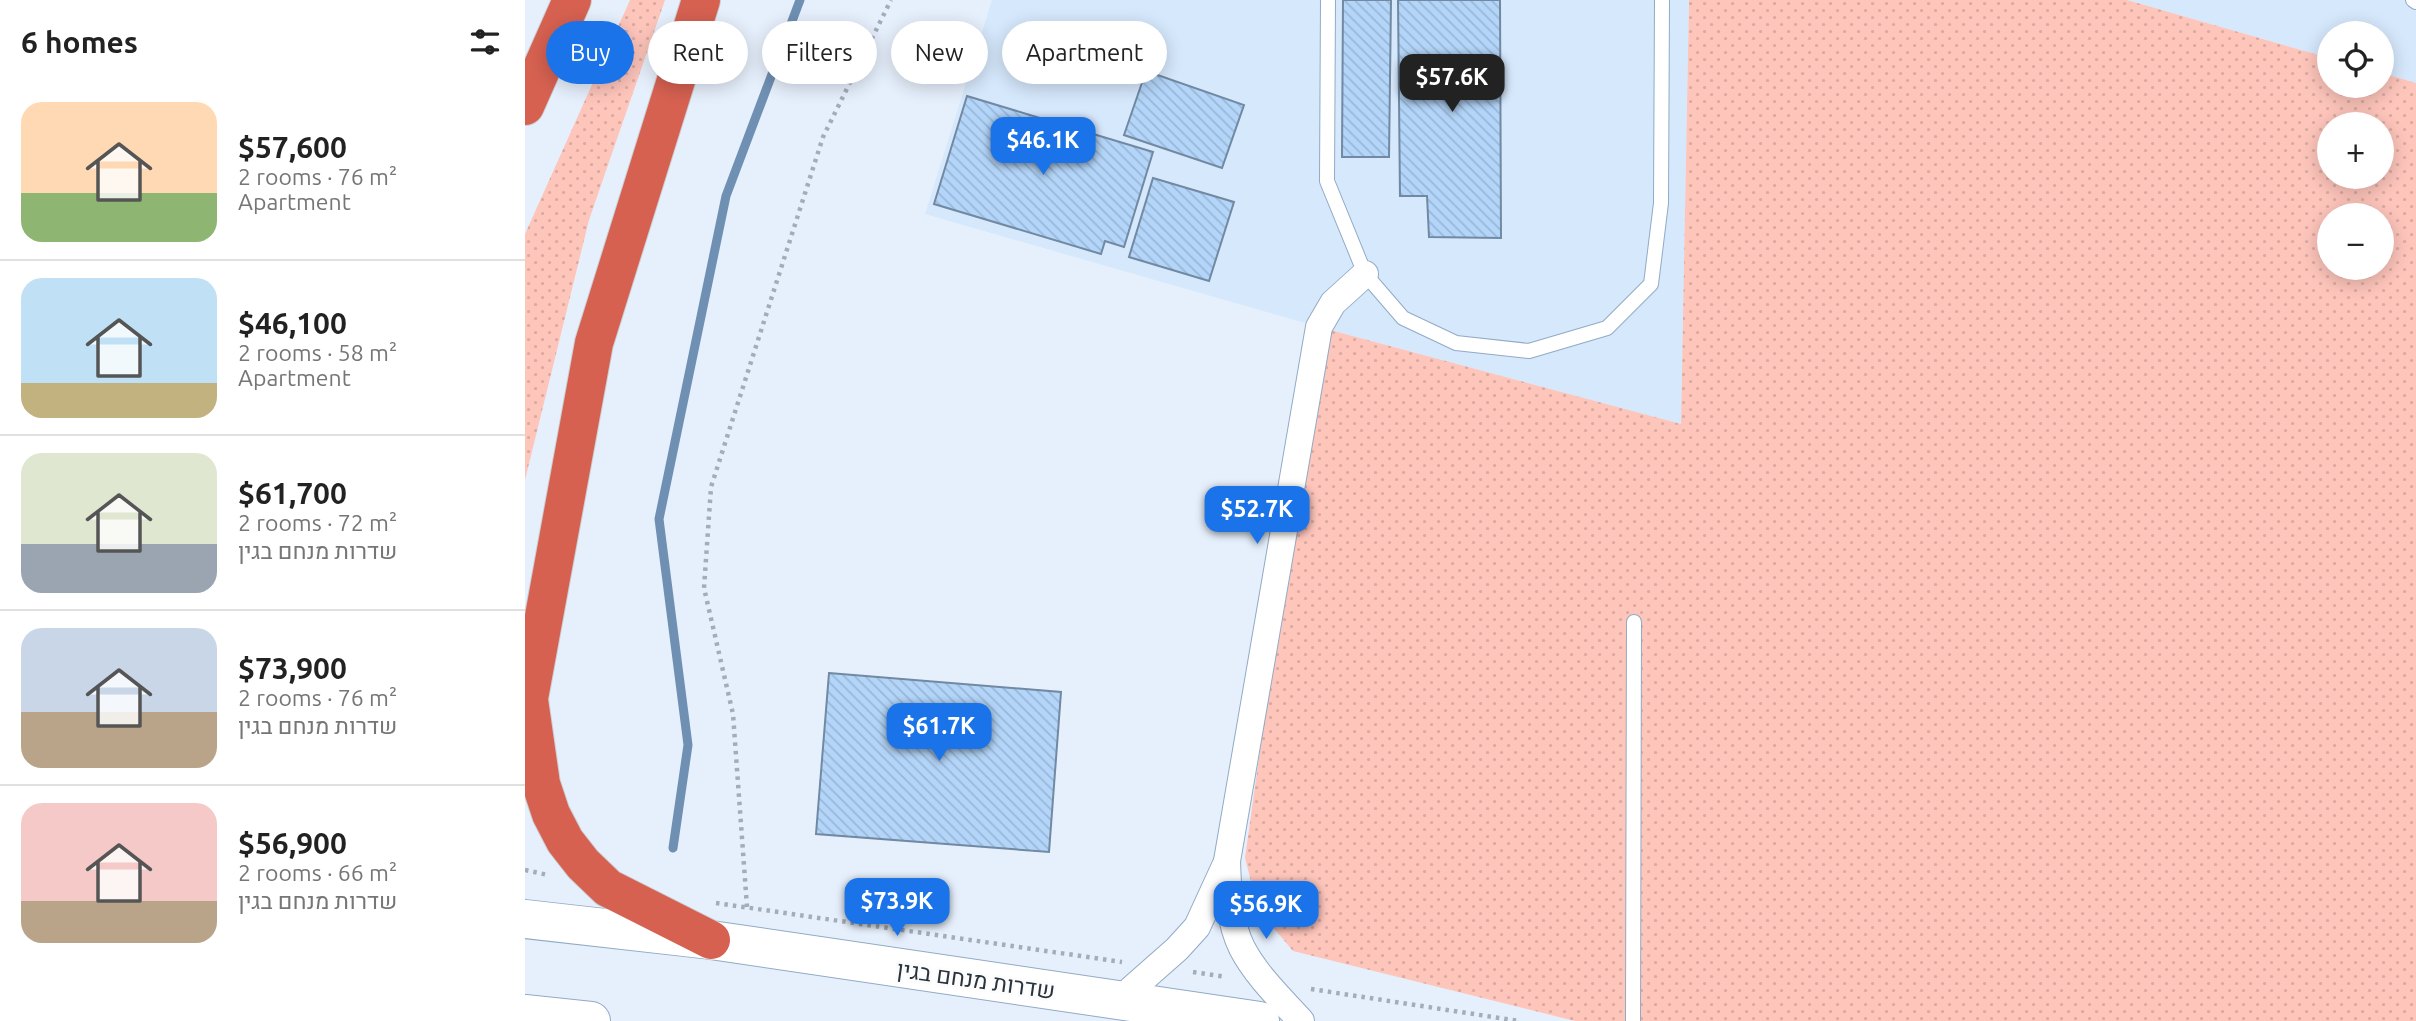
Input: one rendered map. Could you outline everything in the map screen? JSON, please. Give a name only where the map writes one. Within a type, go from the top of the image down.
[{"type":"highway","points":[[525,106],[572,0]]},
{"type":"highway","points":[[701,0],[594,343],[527,710],[541,784],[551,814],[565,841],[583,864],[608,888],[711,940]]},
{"type":"main road","name":"שדרות מנחם בגין","points":[[525,919],[711,940],[1260,1021]]},
{"type":"main road","points":[[525,1014],[591,1021]]},
{"type":"street","points":[[1301,1021],[1255,969],[1241,947],[1228,894],[1227,861],[1319,327],[1333,303],[1365,274]]},
{"type":"street","points":[[1118,1001],[1198,927],[1227,861]]},
{"type":"lane","points":[[1328,0],[1327,181],[1365,274],[1403,318],[1455,343],[1529,351],[1607,328],[1651,284],[1661,203],[1662,0]]},
{"type":"lane","points":[[1633,1021],[1634,622]]},
{"type":"path","points":[[747,907],[733,714],[704,588],[711,487],[823,136],[891,0]]},
{"type":"path","points":[[525,870],[608,888]]},
{"type":"path","points":[[709,902],[1519,1021]]},
{"type":"shaded area","points":[[630,0],[665,0],[658,21],[648,21],[648,49],[589,220],[525,480],[525,234],[592,84],[634,84],[634,21],[621,21]]},
{"type":"shaded area","points":[[992,0],[1689,0],[1681,424],[1319,327],[925,214],[966,84],[988,84],[988,21],[985,21]]},
{"type":"shaded area","points":[[1689,0],[2127,0],[2317,55],[2317,98],[2394,98],[2394,77],[2416,83],[2416,1021],[1575,1021],[1293,951],[1258,909],[1245,858],[1319,327],[1681,424]]},
{"type":"shaded area","points":[[2127,0],[2416,0],[2416,83],[2394,77],[2394,21],[2317,21],[2317,55]]},
{"type":"building","points":[[1343,0],[1391,0],[1389,157],[1342,157]]},
{"type":"building","points":[[1398,0],[1500,0],[1501,238],[1429,237],[1427,196],[1400,196]]},
{"type":"building","points":[[1167,78],[1244,105],[1222,168],[1124,135],[1142,84],[1167,84]]},
{"type":"building","points":[[967,96],[1153,152],[1124,247],[1105,241],[1101,254],[934,204]]},
{"type":"building","points":[[1153,178],[1234,202],[1209,281],[1129,257]]},
{"type":"building","points":[[829,673],[1061,692],[1049,852],[816,834]]},
{"type":"waterway","points":[[673,848],[688,745],[659,519],[726,196],[800,0]]}]
